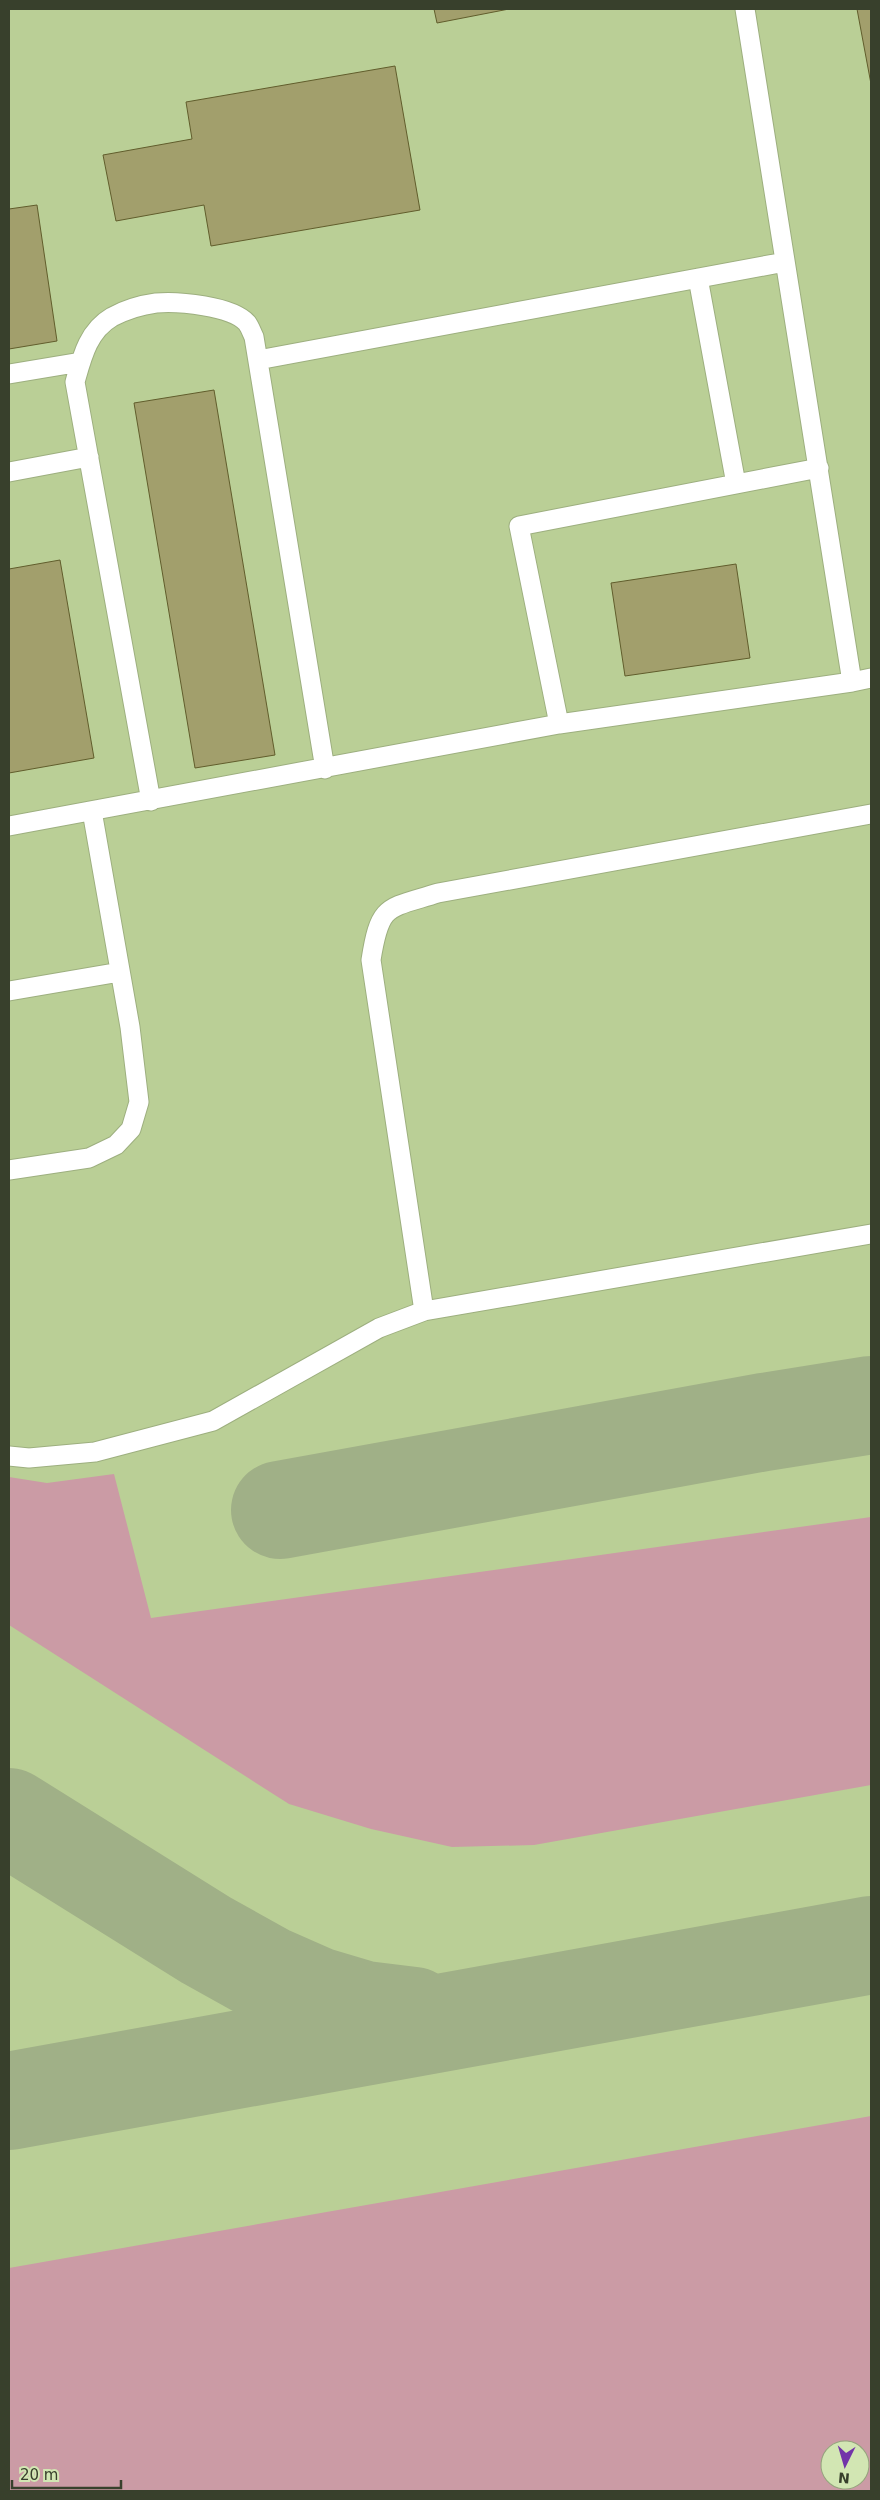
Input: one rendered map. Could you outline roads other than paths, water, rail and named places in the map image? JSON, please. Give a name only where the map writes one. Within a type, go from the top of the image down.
[{"type":"lane","points":[[745,9],[852,682]]},
{"type":"lane","points":[[258,360],[785,262]]},
{"type":"lane","points":[[698,278],[736,484]]},
{"type":"lane","points":[[151,801],[75,382],[84,349],[94,334],[111,318],[135,307],[157,303],[222,310],[237,315],[248,324],[254,337],[325,769]]},
{"type":"lane","points":[[9,374],[81,362]]},
{"type":"lane","points":[[9,472],[89,457]]},
{"type":"lane","points":[[559,724],[519,526],[818,468]]},
{"type":"lane","points":[[9,826],[325,769],[559,724],[871,678]]},
{"type":"lane","points":[[9,1170],[89,1158],[116,1145],[131,1129],[139,1102],[130,1027],[92,811]]},
{"type":"lane","points":[[424,1311],[371,960],[376,932],[384,915],[394,906],[438,893],[871,814]]},
{"type":"lane","points":[[9,991],[120,972]]},
{"type":"lane","points":[[9,1456],[30,1458],[95,1452],[213,1422],[379,1328],[424,1311],[871,1234]]}]
